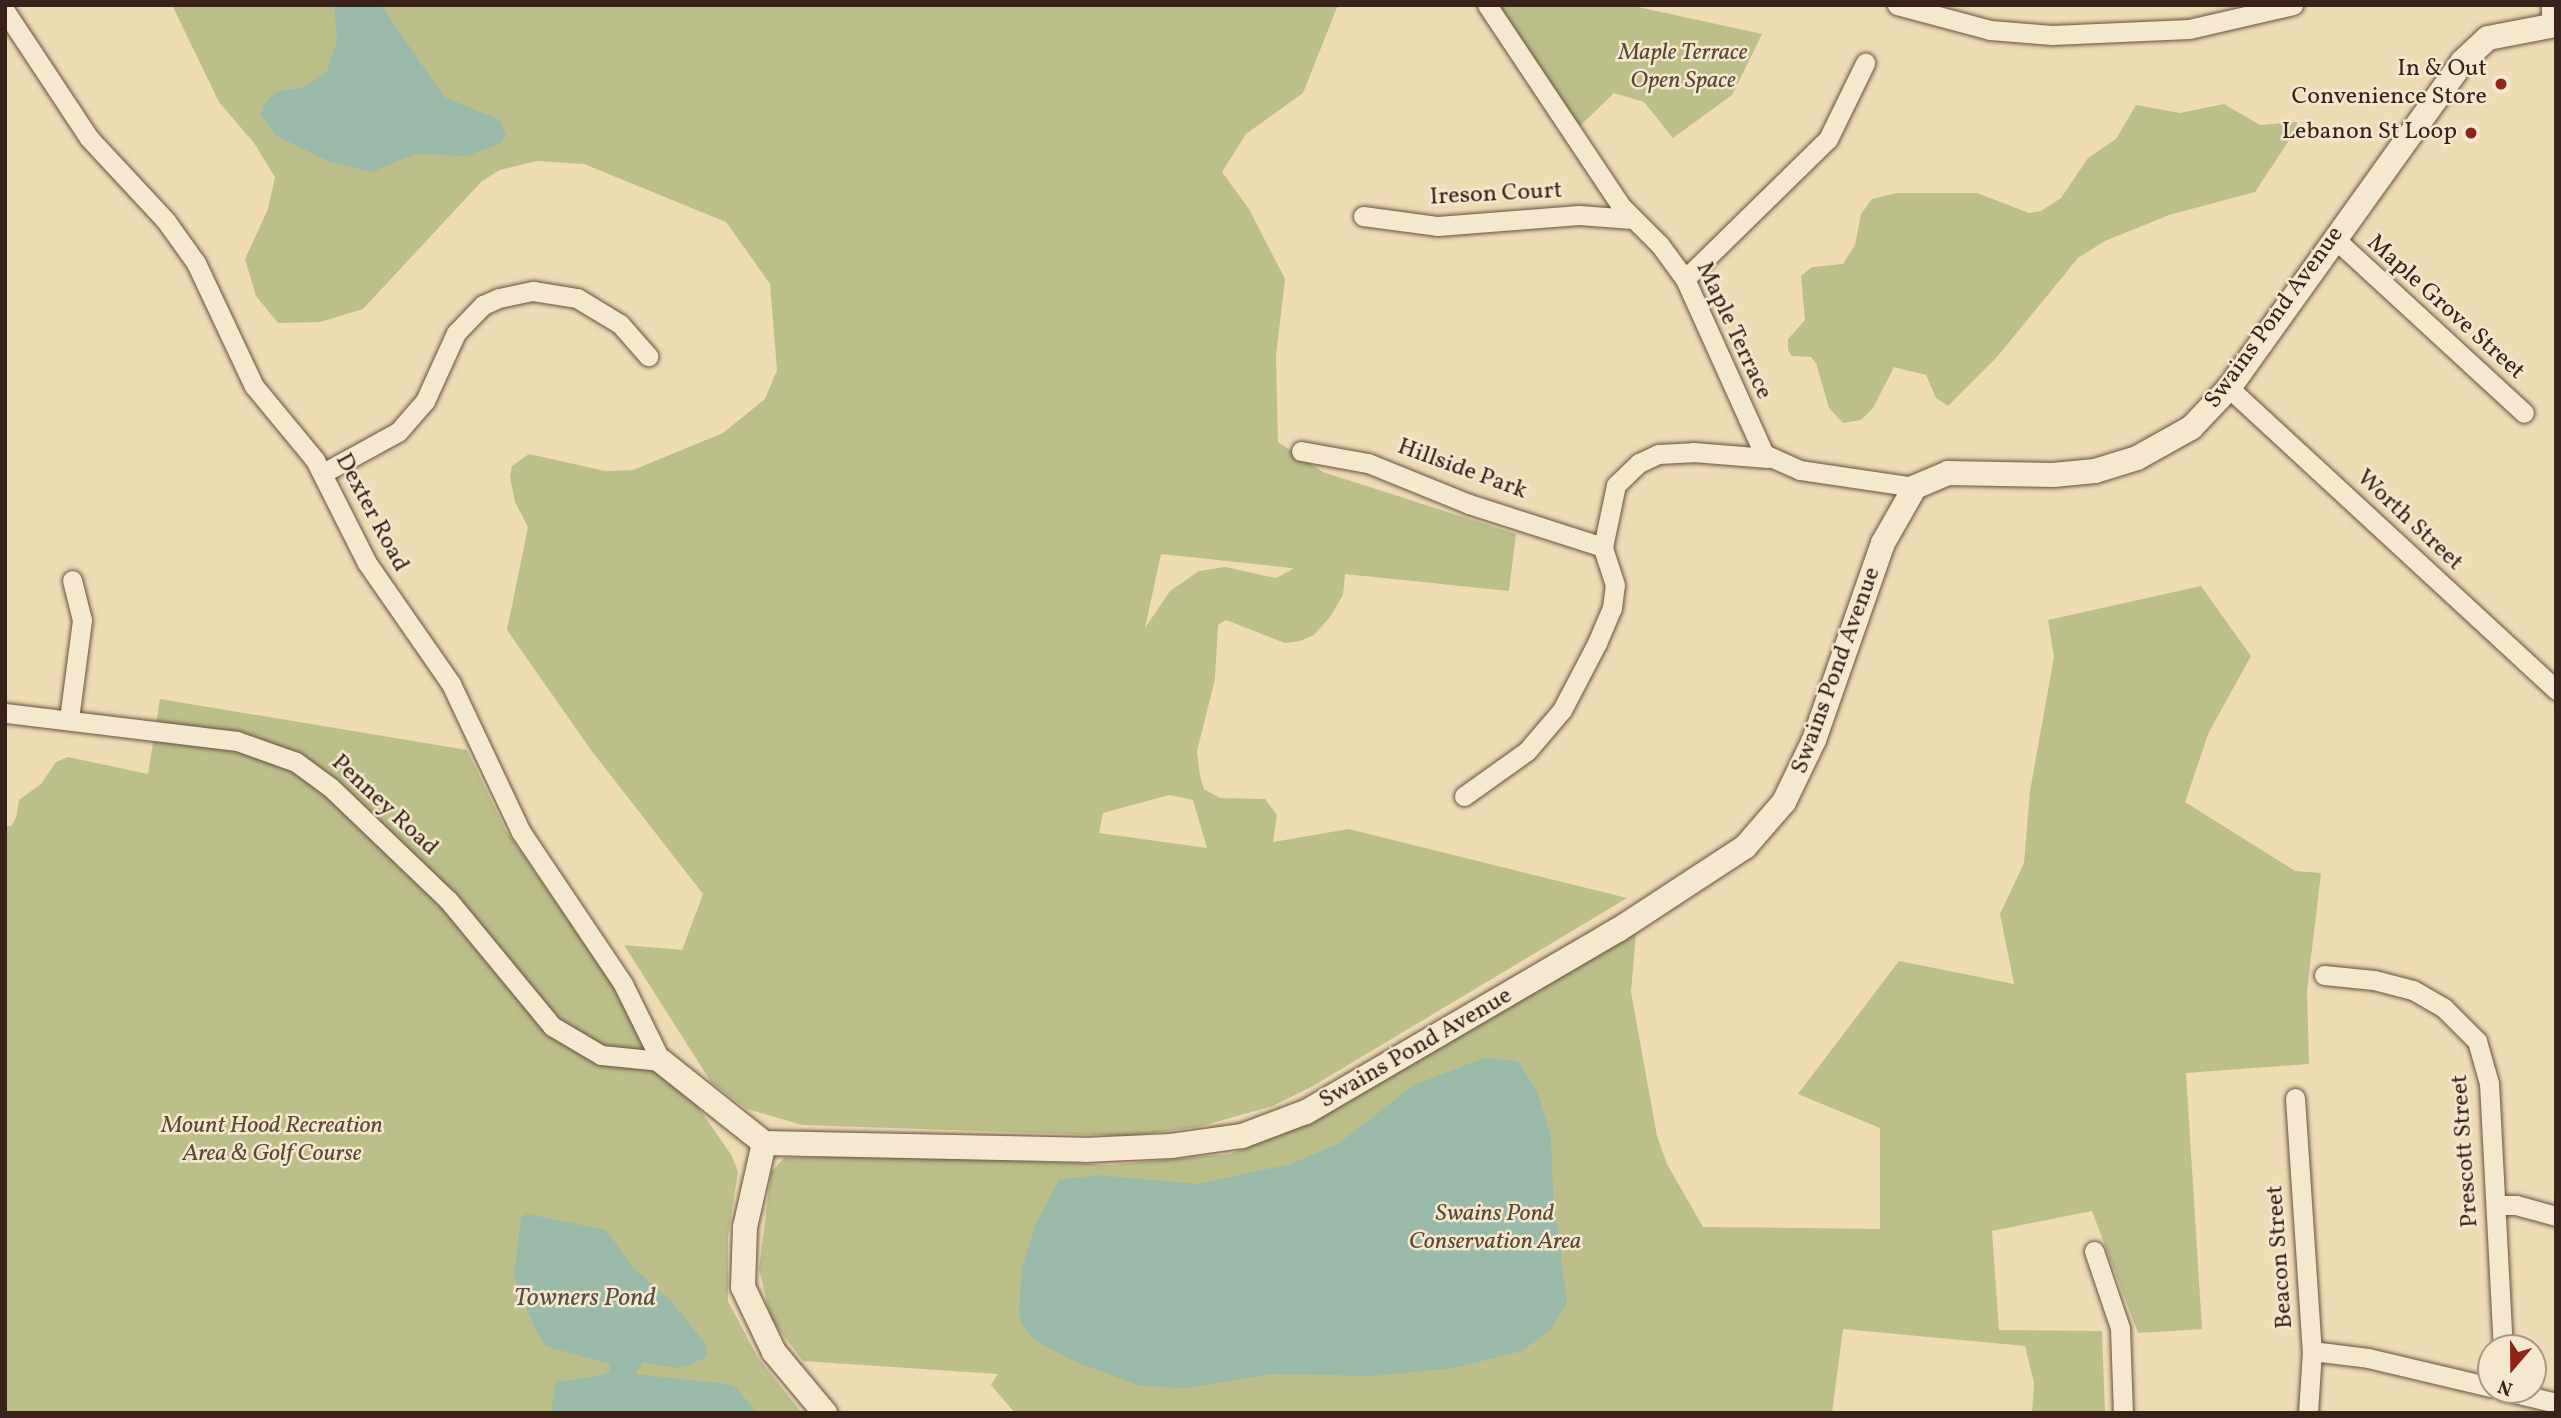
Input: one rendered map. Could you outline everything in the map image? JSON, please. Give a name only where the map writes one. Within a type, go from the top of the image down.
[{"type":"main road","points":[[2556,7],[2556,13]]},
{"type":"street","name":"Maple Terrace","points":[[1487,5],[1517,56],[1632,219],[1660,246],[1685,279],[1754,437],[1768,458]]},
{"type":"street","points":[[1897,5],[1990,30],[2052,36],[2189,29],[2293,5]]},
{"type":"street","name":"Dexter Road","points":[[5,11],[89,138],[185,245],[216,301],[254,386],[323,473],[366,563],[452,684],[521,832],[622,984],[660,1061]]},
{"type":"street","name":"Swains Pond Avenue","points":[[764,1143],[1086,1150],[1171,1146],[1262,1131],[1318,1105],[1618,930],[1755,838],[1784,802],[1805,762],[1884,544],[1914,487],[1948,472],[2053,475],[2115,467],[2191,428],[2230,388],[2420,114],[2477,47],[2500,34],[2556,25]]},
{"type":"street","points":[[1685,279],[1828,139],[1865,63]]},
{"type":"street","name":"Ireson Court","points":[[1363,216],[1438,226],[1579,215],[1632,219]]},
{"type":"street","name":"Maple Grove Street","points":[[2334,238],[2524,413]]},
{"type":"street","points":[[323,473],[398,432],[425,401],[456,333],[483,305],[499,298],[533,291],[576,298],[620,324],[648,356]]},
{"type":"street","name":"Worth Street","points":[[2230,388],[2556,690]]},
{"type":"street","name":"Hillside Park","points":[[1301,451],[1368,463],[1469,504],[1603,547]]},
{"type":"street","points":[[1464,796],[1518,759],[1562,710],[1612,608],[1615,584],[1603,547],[1616,485],[1639,463],[1658,454],[1693,452],[1768,458],[1800,470],[1914,487]]},
{"type":"street","points":[[69,719],[82,620],[72,580]]},
{"type":"street","name":"Penney Road","points":[[5,713],[237,741],[306,767],[448,900],[552,1026],[601,1055],[660,1061]]},
{"type":"street","name":"Prescott Street","points":[[2324,975],[2405,988],[2444,1008],[2471,1032],[2489,1083],[2502,1334]]},
{"type":"street","points":[[660,1061],[764,1143],[745,1227],[743,1287],[774,1352],[825,1413]]},
{"type":"street","name":"Beacon Street","points":[[2295,1098],[2312,1351],[2308,1413]]},
{"type":"street","points":[[2496,1205],[2516,1205],[2556,1216]]},
{"type":"street","points":[[2094,1251],[2120,1328],[2123,1413]]},
{"type":"street","points":[[2312,1351],[2368,1358],[2477,1384]]},
{"type":"green space","points":[[172,5],[1338,5],[1303,93],[1246,134],[1222,172],[1249,209],[1285,279],[1276,356],[1278,442],[1323,472],[1516,534],[1509,591],[1345,574],[1343,595],[1330,617],[1314,635],[1300,641],[1285,643],[1226,620],[1218,625],[1215,679],[1197,751],[1204,789],[1220,798],[1265,799],[1277,815],[1273,842],[1349,829],[1627,898],[1313,1086],[1273,1106],[1198,1127],[1128,1136],[802,1125],[747,1109],[711,1082],[624,945],[682,950],[703,894],[591,750],[507,630],[528,527],[515,502],[510,477],[512,466],[529,454],[605,471],[633,470],[723,433],[765,399],[777,370],[770,284],[726,222],[584,164],[537,161],[500,170],[482,181],[363,309],[320,322],[278,323],[256,296],[245,259],[268,209],[275,177],[254,143],[219,102]],"holes":[[[1161,554],[1292,568],[1293,569],[1276,578],[1225,567],[1199,571],[1170,591],[1145,628]],[[1169,795],[1193,800],[1207,848],[1099,833],[1103,813]]]},
{"type":"green space","name":"Maple Terrace Open Space","points":[[1498,5],[1629,5],[1762,34],[1732,95],[1673,138],[1644,102],[1614,93],[1580,126],[1519,45]]},
{"type":"green space","points":[[2224,104],[2260,125],[2297,122],[2296,130],[2255,192],[2169,215],[2105,241],[2078,258],[1997,357],[1948,406],[1936,398],[1926,375],[1894,367],[1873,408],[1861,420],[1843,423],[1829,408],[1816,363],[1811,357],[1792,356],[1788,350],[1788,339],[1805,320],[1801,276],[1812,267],[1843,264],[1855,245],[1861,214],[1872,199],[1897,193],[1977,193],[2029,213],[2041,211],[2061,198],[2088,158],[2116,139],[2136,105],[2180,113]]},
{"type":"green space","name":"Swains Pond Conservation Area","points":[[2201,586],[2251,656],[2209,732],[2185,802],[2295,871],[2321,873],[2307,991],[2309,1064],[2186,1073],[2202,1329],[2138,1333],[2092,1211],[1992,1231],[1999,1330],[2102,1331],[2105,1413],[2032,1413],[2034,1383],[2025,1346],[1843,1329],[1832,1413],[1015,1413],[991,1385],[998,1374],[803,1361],[771,1319],[759,1269],[771,1172],[784,1158],[891,1155],[1110,1165],[1230,1154],[1312,1122],[1636,933],[1631,992],[1657,1136],[1667,1164],[1703,1227],[1880,1229],[1880,1128],[1798,1094],[1899,961],[2014,984],[2000,914],[2024,863],[2030,791],[2054,657],[2048,620]]},
{"type":"green space","name":"Mount Hood Recreation Area & Golf Course","points":[[160,699],[467,750],[505,829],[732,1156],[738,1172],[728,1237],[728,1301],[758,1358],[802,1413],[5,1413],[5,826],[11,826],[16,818],[19,800],[41,784],[56,762],[68,757],[148,774]]},
{"type":"water","points":[[334,5],[381,5],[444,97],[500,120],[506,136],[500,144],[467,156],[415,154],[372,172],[330,162],[276,136],[261,115],[266,102],[276,92],[304,87],[327,71],[337,40]]},
{"type":"water","points":[[1484,1058],[1518,1061],[1536,1089],[1551,1135],[1553,1192],[1567,1304],[1550,1330],[1522,1351],[1455,1368],[1373,1376],[1273,1374],[1185,1388],[1140,1386],[1071,1360],[1035,1340],[1022,1325],[1019,1310],[1022,1268],[1035,1226],[1059,1180],[1097,1175],[1198,1184],[1291,1164],[1338,1144],[1414,1085]]},
{"type":"water","name":"Towners Pond","points":[[527,1214],[606,1230],[633,1267],[672,1302],[707,1346],[706,1357],[692,1364],[678,1368],[643,1362],[635,1374],[736,1387],[757,1413],[551,1413],[556,1382],[610,1372],[609,1364],[545,1346],[535,1329],[514,1277],[521,1217]]},
{"type":"place","name":"In & Out Convenience Store","points":[[2501,84]]},
{"type":"place","name":"Lebanon St Loop","points":[[2471,133]]}]
